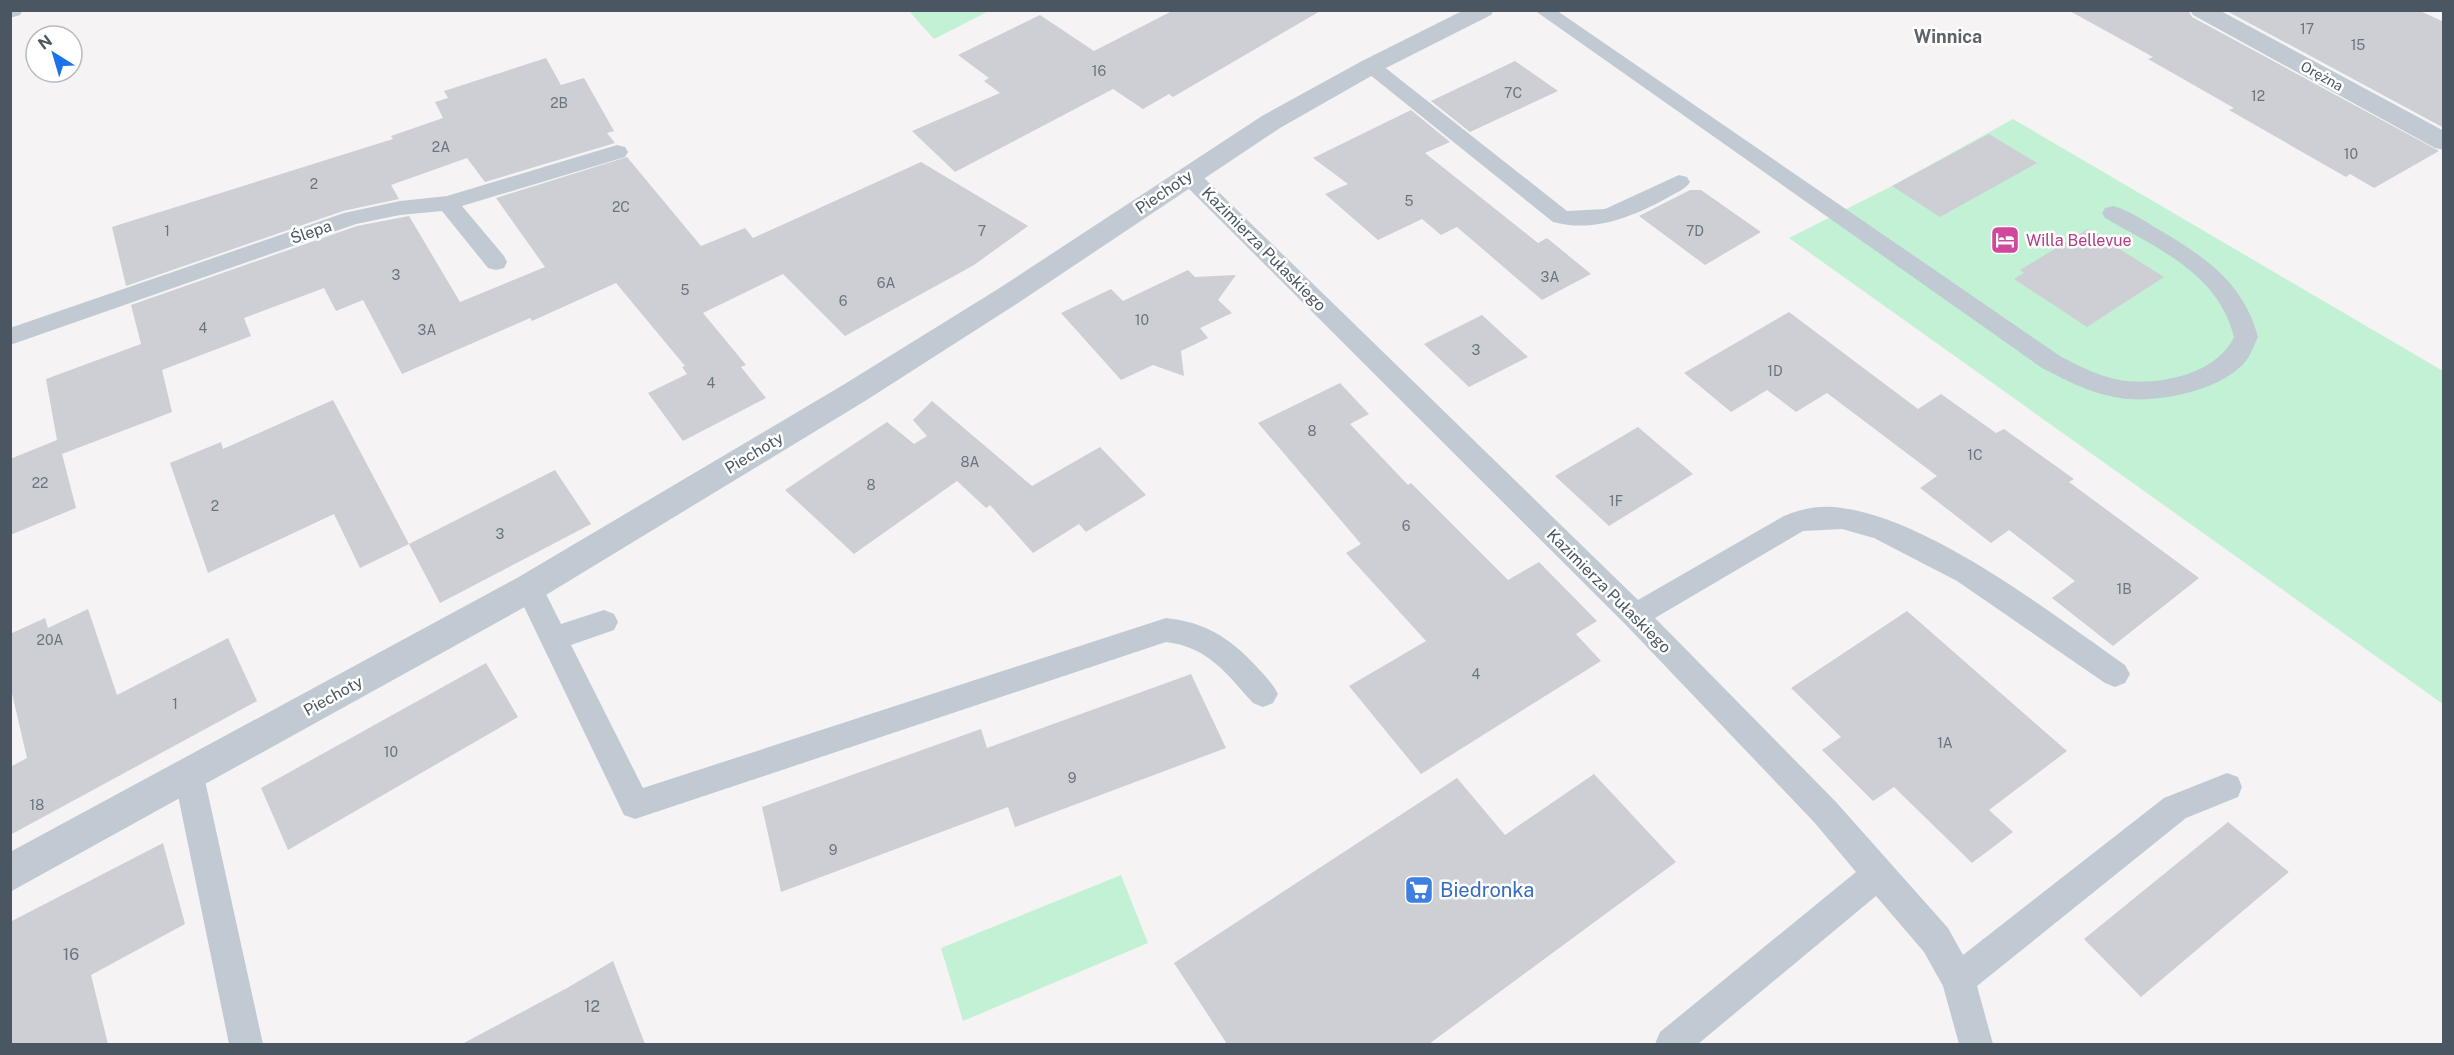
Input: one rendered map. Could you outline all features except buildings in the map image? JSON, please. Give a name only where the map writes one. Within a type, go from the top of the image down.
[{"type":"street","name":"Piechoty","points":[[10,873],[529,588],[864,387],[1270,122],[1371,66],[1483,10]]},
{"type":"street","name":"Orężna","points":[[2201,10],[2444,142]]},
{"type":"lane","points":[[1543,10],[2051,362],[2076,375],[2121,390],[2160,390],[2190,382],[2224,366],[2237,355],[2246,337],[2240,314],[2228,292],[2203,270],[2113,213]]},
{"type":"lane","points":[[1371,66],[1561,217],[1598,219],[1616,213],[1678,182]]},
{"type":"lane","name":"Ślepa","points":[[10,337],[352,218],[400,208],[448,203],[617,152]]},
{"type":"lane","name":"Kazimierza Pułaskiego","points":[[1189,176],[1635,616],[1825,812],[1935,940],[1958,980],[1976,1044]]},
{"type":"lane","points":[[448,203],[496,262]]},
{"type":"lane","points":[[1635,616],[1781,530],[1809,518],[1840,519],[1880,528],[1967,572],[2115,674]]},
{"type":"lane","points":[[529,588],[635,805],[1166,630],[1194,635],[1212,645],[1230,658],[1263,694]]},
{"type":"lane","points":[[552,639],[604,622]]},
{"type":"lane","points":[[189,776],[246,1044]]},
{"type":"lane","points":[[1958,980],[2175,807],[2227,787]]},
{"type":"lane","points":[[1672,1044],[1879,873]]},
{"type":"green space","points":[[909,11],[989,11],[934,39]]},
{"type":"green space","points":[[2013,119],[2443,371],[2443,704],[1789,238],[1892,186]]},
{"type":"green space","points":[[1121,875],[1148,943],[963,1021],[941,948]]},
{"type":"place","name":"Willa Bellevue","points":[[2005,240]]},
{"type":"place","name":"Biedronka","points":[[1419,890]]},
{"type":"district","name":"Winnica","points":[[1948,36]]}]
